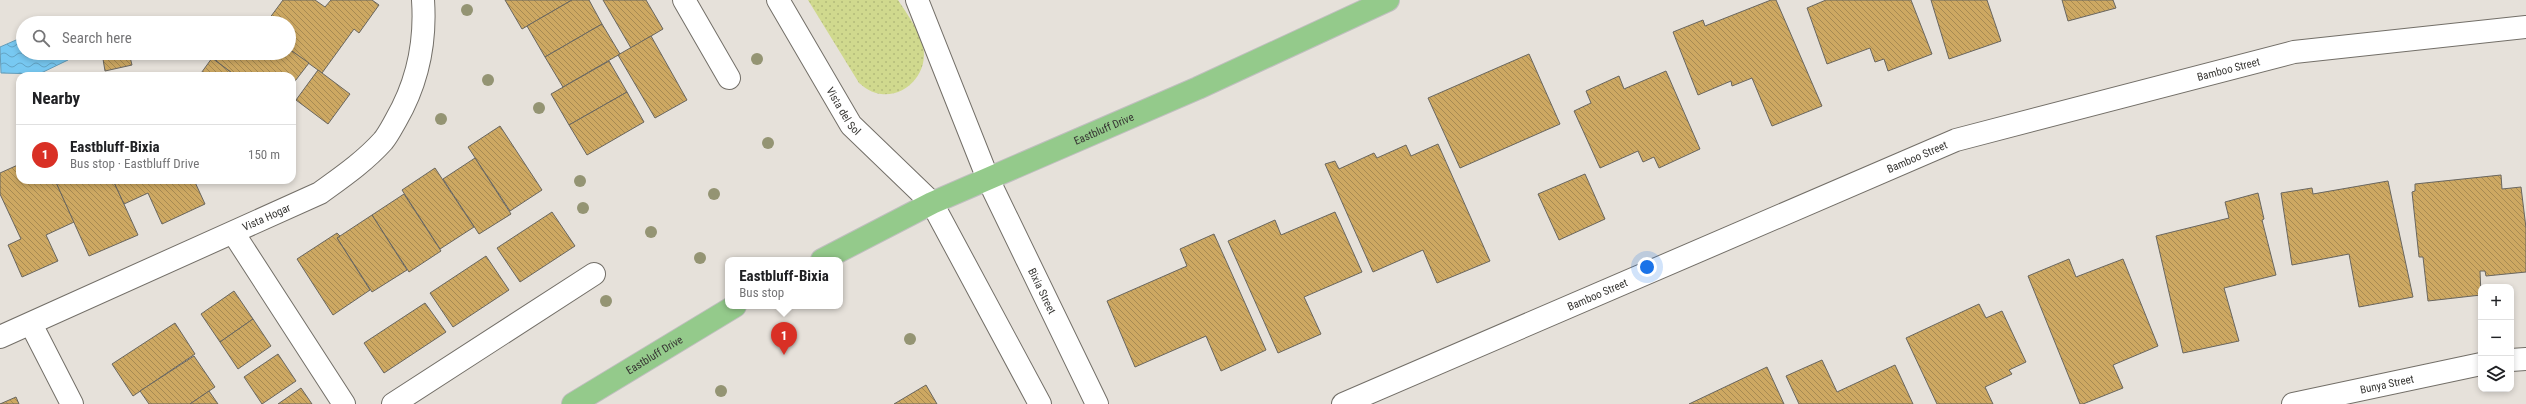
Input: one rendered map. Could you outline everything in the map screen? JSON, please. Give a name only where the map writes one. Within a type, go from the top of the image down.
[{"type":"main road","name":"Eastbluff Drive","points":[[828,257],[932,203],[1198,88],[1388,0]]},
{"type":"main road","name":"Eastbluff Drive","points":[[574,404],[731,309]]},
{"type":"street","name":"Vista Hogar","points":[[0,337],[234,234],[320,193],[354,169],[384,140],[406,102],[420,63],[424,20],[423,0]]},
{"type":"street","points":[[684,0],[728,78]]},
{"type":"street","name":"Vista del Sol","points":[[778,0],[851,125],[932,203]]},
{"type":"street","points":[[917,0],[988,179]]},
{"type":"street","name":"Bamboo Street","points":[[1343,404],[1956,140],[2294,52],[2526,27]]},
{"type":"street","name":"Bixia Street","points":[[988,179],[1097,404]]},
{"type":"street","points":[[932,203],[1040,404]]},
{"type":"street","points":[[234,234],[344,404]]},
{"type":"street","points":[[393,404],[594,274]]},
{"type":"street","points":[[31,324],[72,404]]},
{"type":"street","points":[[2514,360],[2526,359]]},
{"type":"street","name":"Bunya Street","points":[[2293,404],[2478,365]]},
{"type":"green space","points":[[808,0],[898,0],[916,28],[923,46],[923,65],[914,81],[907,87],[891,94],[875,93],[861,85]]},
{"type":"water","points":[[16,40],[16,60],[68,60],[43,72],[1,73],[0,47]]},
{"type":"building","points":[[283,0],[315,0],[325,7],[331,0],[372,0],[379,5],[359,33],[354,29],[322,73],[296,54],[296,16],[271,16]]},
{"type":"building","points":[[505,0],[572,0],[522,29]]},
{"type":"building","points":[[572,0],[589,0],[602,24],[545,57],[527,26]]},
{"type":"building","points":[[603,0],[646,0],[663,29],[631,48]]},
{"type":"building","points":[[1771,0],[1776,0],[1822,106],[1772,126],[1752,78],[1732,86],[1731,81],[1698,95],[1673,32],[1703,20],[1705,26]]},
{"type":"building","points":[[1826,0],[1911,0],[1932,54],[1888,71],[1884,59],[1875,62],[1870,48],[1827,64],[1807,8]]},
{"type":"building","points":[[1931,0],[1987,0],[2001,41],[1949,59]]},
{"type":"building","points":[[2062,0],[2113,0],[2116,8],[2068,21]]},
{"type":"building","points":[[602,24],[620,54],[563,87],[545,57]]},
{"type":"building","points":[[651,36],[687,100],[655,118],[618,55]]},
{"type":"building","points":[[296,54],[309,63],[296,80],[296,72],[231,72],[216,61],[296,60]]},
{"type":"building","points":[[1529,54],[1560,124],[1460,168],[1428,98]]},
{"type":"building","points":[[103,60],[131,60],[132,65],[105,71]]},
{"type":"building","points":[[211,60],[215,60],[231,72],[202,72]]},
{"type":"building","points":[[609,61],[627,92],[569,125],[551,94]]},
{"type":"building","points":[[318,70],[350,94],[328,124],[296,100]]},
{"type":"building","points":[[1666,71],[1700,149],[1659,168],[1654,157],[1643,162],[1638,151],[1600,168],[1574,111],[1591,103],[1586,91],[1619,76],[1624,89]]},
{"type":"building","points":[[627,92],[644,122],[587,155],[569,125]]},
{"type":"building","points":[[500,126],[542,190],[510,211],[468,147]]},
{"type":"building","points":[[1438,144],[1490,261],[1437,283],[1423,250],[1373,272],[1325,164],[1335,161],[1339,169],[1374,153],[1377,158],[1406,145],[1411,156]]},
{"type":"building","points":[[475,158],[511,214],[479,234],[443,179]]},
{"type":"building","points":[[16,166],[16,184],[57,184],[74,222],[46,235],[58,261],[22,277],[8,245],[21,239],[0,194],[0,173]]},
{"type":"building","points":[[435,168],[474,227],[440,249],[402,190]]},
{"type":"building","points":[[1585,174],[1605,219],[1559,240],[1538,194]]},
{"type":"building","points":[[2501,175],[2502,189],[2521,187],[2526,228],[2526,272],[2486,276],[2485,271],[2480,271],[2481,284],[2478,284],[2478,295],[2428,301],[2423,257],[2419,257],[2412,192],[2415,191],[2415,184]]},
{"type":"building","points":[[2388,181],[2413,297],[2359,307],[2349,254],[2292,265],[2281,193],[2312,188],[2313,194]]},
{"type":"building","points":[[57,184],[115,184],[138,235],[89,256]]},
{"type":"building","points":[[115,184],[196,184],[205,204],[162,224],[148,193],[124,204]]},
{"type":"building","points":[[2258,193],[2264,219],[2262,220],[2276,275],[2224,288],[2239,341],[2183,353],[2156,236],[2229,218],[2225,202]]},
{"type":"building","points":[[404,194],[441,251],[409,272],[372,215]]},
{"type":"building","points":[[552,212],[575,246],[520,282],[497,248]]},
{"type":"building","points":[[1335,212],[1362,272],[1304,297],[1321,334],[1278,353],[1228,241],[1275,220],[1281,235]]},
{"type":"building","points":[[372,215],[407,270],[372,292],[337,238]]},
{"type":"building","points":[[337,233],[340,236],[337,238],[370,290],[333,315],[297,259]]},
{"type":"building","points":[[1214,234],[1266,350],[1221,371],[1206,336],[1135,367],[1107,301],[1187,266],[1180,249]]},
{"type":"building","points":[[486,256],[509,290],[453,327],[430,293]]},
{"type":"building","points":[[2069,259],[2076,277],[2123,259],[2158,346],[2113,365],[2123,388],[2083,404],[2080,404],[2028,276]]},
{"type":"building","points":[[234,291],[253,319],[220,342],[201,314]]},
{"type":"building","points":[[425,303],[446,332],[384,373],[364,343]]},
{"type":"building","points":[[1979,304],[1986,318],[2002,311],[2026,362],[2009,370],[2012,374],[1985,387],[1993,404],[1937,404],[1906,338]]},
{"type":"building","points":[[253,319],[271,346],[238,369],[220,342]]},
{"type":"building","points":[[175,323],[195,354],[133,396],[112,364]]},
{"type":"building","points":[[278,354],[296,381],[262,404],[244,377]]},
{"type":"building","points":[[194,356],[215,387],[190,404],[149,404],[140,391]]},
{"type":"building","points":[[1822,360],[1837,392],[1895,365],[1913,404],[1799,404],[1786,376]]},
{"type":"building","points":[[1767,367],[1784,404],[1689,404]]},
{"type":"building","points":[[926,385],[937,404],[894,404]]},
{"type":"building","points":[[301,388],[312,404],[278,404]]},
{"type":"building","points":[[209,391],[218,404],[190,404]]},
{"type":"building","points":[[16,397],[19,404],[0,404]]},
{"type":"place","name":"Eastbluff-Bixia","points":[[784,355]]}]
